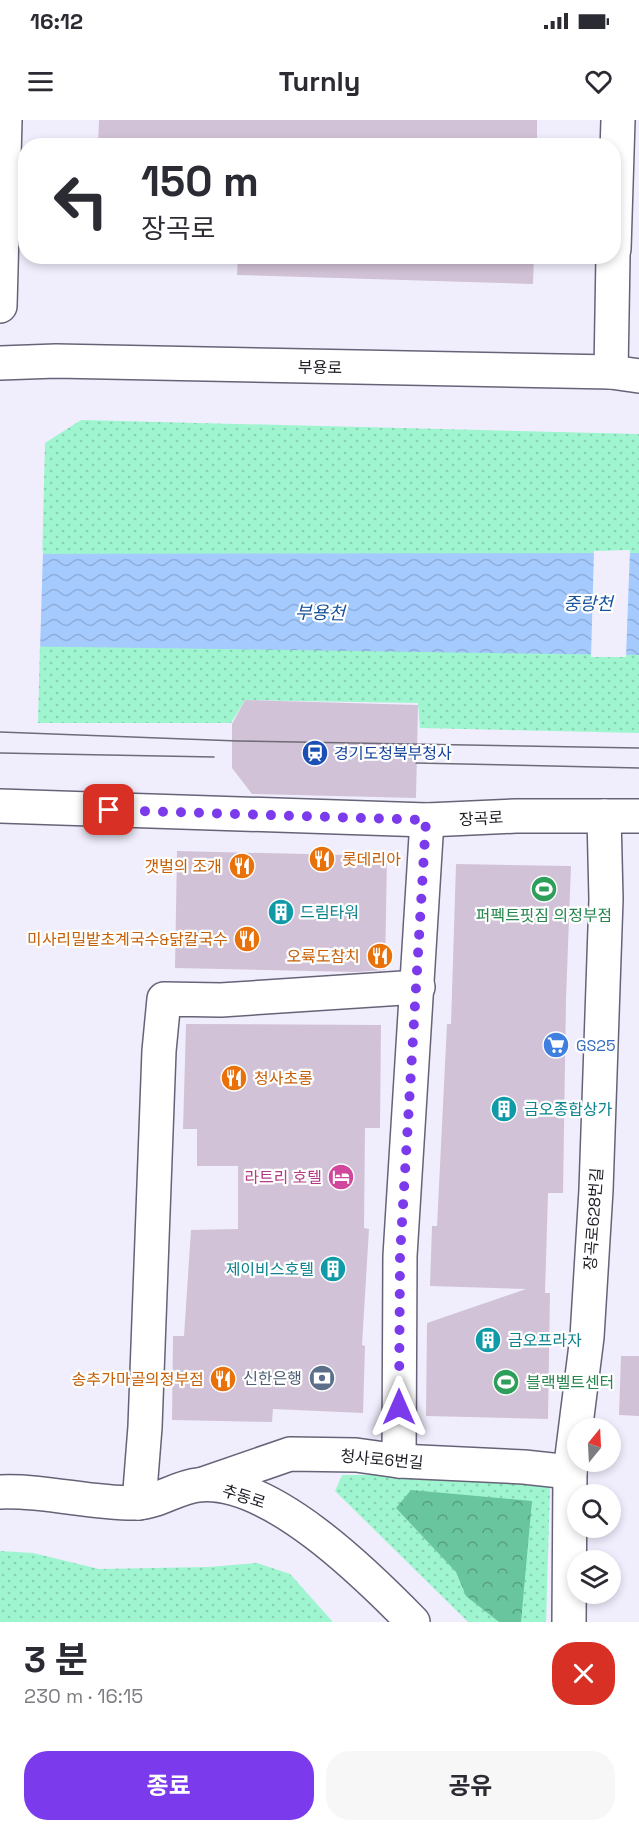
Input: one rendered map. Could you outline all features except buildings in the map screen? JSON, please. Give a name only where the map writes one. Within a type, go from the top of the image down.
[{"type":"street","points":[[0,306],[5,120]]},
{"type":"street","points":[[617,138],[618,120]]},
{"type":"street","points":[[614,264],[625,374]]},
{"type":"street","name":"부용로","points":[[0,363],[56,361],[625,374]]},
{"type":"street","name":"장곡로","points":[[0,806],[426,820],[639,816]]},
{"type":"street","name":"장곡로628번길","points":[[577,1418],[587,1337],[596,1190],[606,899],[604,816]]},
{"type":"street","points":[[399,1461],[400,1256],[418,987],[426,820]]},
{"type":"street","points":[[139,1503],[146,1427],[159,1051],[164,999],[221,1000],[418,987]]},
{"type":"street","name":"청사로6번길","points":[[199,1485],[291,1454],[356,1455],[399,1461],[525,1467],[567,1472]]},
{"type":"street","name":"장곡로628번길","points":[[569,1622],[570,1472]]},
{"type":"street","name":"추동로","points":[[0,1492],[139,1503],[199,1485],[231,1489],[275,1507],[324,1538],[413,1622]]},
{"type":"green space","points":[[81,420],[639,434],[639,733],[420,728],[418,703],[245,700],[231,723],[38,723],[45,443]]},
{"type":"green space","points":[[342,1475],[537,1475],[550,1489],[546,1622],[468,1622],[335,1491]]},
{"type":"green space","points":[[411,1490],[532,1501],[521,1622],[499,1622],[466,1596],[456,1572],[396,1508]]},
{"type":"green space","points":[[0,1551],[33,1553],[99,1569],[209,1567],[257,1563],[290,1574],[333,1622],[0,1622]]},
{"type":"water","name":"중랑천","points":[[639,553],[639,655],[0,646],[0,554]]},
{"type":"pier","points":[[630,550],[626,657],[591,657],[594,551]]},
{"type":"pier","points":[[0,551],[43,551],[40,650],[0,649]]},
{"type":"tram line","points":[[0,732],[238,741],[639,748]]},
{"type":"tram line","points":[[0,753],[214,757]]},
{"type":"tram line","points":[[416,763],[639,768]]},
{"type":"place","name":"경기도청북부청사","points":[[315,753]]},
{"type":"place","name":"롯데리아","points":[[322,859]]},
{"type":"place","name":"갯벌의 조개","points":[[242,866]]},
{"type":"place","name":"퍼펙트핏짐 의정부점","points":[[544,889]]},
{"type":"place","name":"드림타워","points":[[281,912]]},
{"type":"place","name":"미사리밀밭초계국수&닭칼국수","points":[[247,939]]},
{"type":"place","name":"오륙도참치","points":[[380,956]]},
{"type":"place","name":"GS25","points":[[556,1045]]},
{"type":"place","name":"청사초롱","points":[[234,1078]]},
{"type":"place","name":"금오종합상가","points":[[504,1109]]},
{"type":"place","name":"라트리 호텔","points":[[341,1177]]},
{"type":"place","name":"제이비스호텔","points":[[333,1269]]},
{"type":"place","name":"금오프라자","points":[[488,1340]]},
{"type":"place","name":"신한은행","points":[[322,1378]]},
{"type":"place","name":"송추가마골의정부점","points":[[223,1379]]},
{"type":"place","name":"블랙벨트센터","points":[[506,1382]]},
{"type":"route","points":[[109,810],[426,820],[418,987],[411,1060],[400,1256],[399,1407]]},
{"type":"water label","name":"부용천","points":[[320,613]]}]
